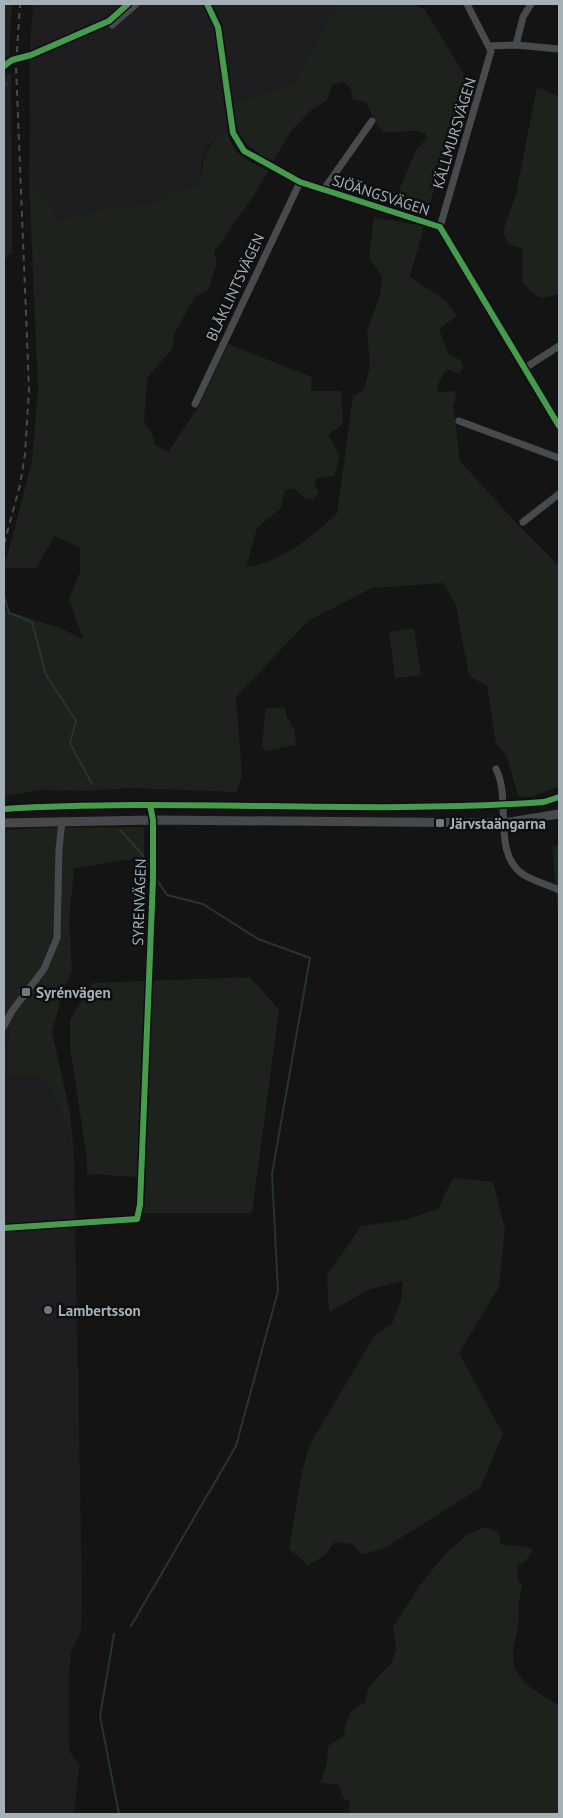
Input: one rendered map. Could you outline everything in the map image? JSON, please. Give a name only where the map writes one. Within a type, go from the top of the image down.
[{"type":"street","points":[[112,25],[136,4]]},
{"type":"street","name":"SJÖÄNGSVÄGEN","points":[[207,4],[218,27],[231,126],[237,142],[252,158],[300,182],[440,227],[559,426]]},
{"type":"street","points":[[467,4],[489,46],[516,45],[559,49]]},
{"type":"street","points":[[516,45],[523,17],[531,4]]},
{"type":"street","name":"KÄLLMURSVÄGEN","points":[[440,227],[490,56],[489,46]]},
{"type":"street","points":[[324,190],[372,121]]},
{"type":"street","name":"BLÅKLINTSVÄGEN","points":[[195,404],[300,182]]},
{"type":"street","points":[[525,368],[559,346]]},
{"type":"street","points":[[459,421],[559,458]]},
{"type":"street","points":[[523,522],[559,494]]},
{"type":"street","points":[[496,769],[502,793],[503,823],[507,849],[517,869],[524,875],[559,890]]},
{"type":"street","points":[[4,823],[153,820],[503,823],[559,814]]},
{"type":"street","name":"SYRENVÄGEN","points":[[148,985],[153,879],[153,820]]},
{"type":"street","points":[[4,1026],[12,1011],[44,968],[58,938],[59,849],[62,821]]},
{"type":"shaded area","points":[[4,4],[12,4],[9,56],[4,58]]},
{"type":"shaded area","points":[[33,4],[337,4],[293,84],[234,103],[227,127],[209,145],[201,164],[201,184],[173,192],[154,203],[105,209],[57,220],[29,178],[30,46]]},
{"type":"shaded area","points":[[337,4],[414,4],[425,10],[470,84],[425,217],[402,207],[395,200],[416,150],[427,138],[426,134],[418,131],[383,132],[366,102],[353,99],[351,89],[344,82],[332,85],[327,100],[310,111],[292,130],[273,161],[255,151],[239,132],[236,124],[234,103],[293,84]]},
{"type":"shaded area","points":[[11,73],[12,253],[4,259],[4,76]]},
{"type":"shaded area","points":[[537,87],[559,96],[559,293],[547,297],[534,294],[522,281],[523,249],[508,244],[503,231],[516,194]]},
{"type":"shaded area","points":[[227,127],[232,144],[240,155],[268,171],[256,192],[214,252],[217,263],[208,290],[195,297],[175,332],[172,349],[147,378],[144,421],[152,433],[155,445],[168,452],[199,406],[228,344],[312,377],[311,391],[341,391],[343,424],[328,435],[340,456],[334,476],[316,479],[314,484],[319,492],[313,499],[304,498],[294,488],[285,491],[281,508],[257,528],[246,567],[259,565],[283,555],[317,531],[337,514],[353,396],[364,390],[370,366],[367,331],[380,296],[382,277],[369,257],[374,217],[424,226],[410,277],[445,300],[457,316],[439,329],[448,353],[461,361],[463,367],[459,374],[447,369],[439,382],[437,392],[455,391],[456,398],[453,405],[460,461],[519,526],[559,566],[559,787],[530,797],[518,796],[507,757],[496,744],[487,686],[469,676],[456,605],[443,583],[372,588],[308,621],[236,697],[242,776],[236,792],[131,788],[86,791],[41,790],[4,796],[4,610],[60,628],[83,639],[69,599],[80,572],[80,548],[55,536],[36,568],[4,568],[32,462],[38,390],[29,178],[58,220],[105,209],[154,203],[173,192],[201,184],[204,158],[210,146]]},
{"type":"shaded area","points":[[414,628],[421,675],[395,678],[389,632]]},
{"type":"shaded area","points":[[285,707],[287,719],[290,719],[291,727],[294,727],[296,745],[265,751],[262,748],[267,708]]},
{"type":"shaded area","points":[[144,827],[144,857],[74,868],[69,920],[72,971],[64,987],[52,1032],[70,1112],[74,1156],[61,1111],[43,1077],[7,1076],[10,1002],[4,1002],[4,830]]},
{"type":"shaded area","points":[[559,845],[559,921],[552,847]]},
{"type":"shaded area","points":[[250,977],[279,1010],[252,1213],[137,1213],[136,1177],[87,1174],[87,1158],[70,1048],[70,1020],[93,983]]},
{"type":"shaded area","points":[[4,1002],[10,1002],[7,1076],[43,1077],[61,1111],[74,1156],[82,1593],[81,1631],[71,1652],[69,1675],[69,1748],[72,1756],[79,1764],[74,1814],[4,1814]]},
{"type":"shaded area","points":[[453,1178],[493,1182],[505,1228],[499,1287],[459,1353],[503,1434],[480,1488],[383,1549],[362,1554],[352,1544],[335,1542],[324,1556],[308,1565],[289,1549],[301,1476],[309,1446],[375,1335],[392,1324],[401,1300],[403,1281],[367,1290],[329,1313],[327,1276],[361,1226],[405,1220],[438,1209]]},
{"type":"shaded area","points":[[485,1527],[499,1533],[501,1544],[526,1547],[533,1550],[524,1563],[517,1565],[518,1580],[522,1585],[519,1600],[518,1628],[513,1650],[514,1663],[517,1672],[528,1685],[559,1706],[559,1814],[348,1814],[350,1801],[344,1799],[339,1785],[320,1783],[327,1764],[328,1746],[344,1736],[351,1711],[365,1703],[368,1689],[391,1664],[396,1649],[393,1627],[420,1585],[447,1552],[467,1535]]},
{"type":"waterway","points":[[4,87],[7,83]]},
{"type":"waterway","points":[[4,596],[9,613],[32,622],[46,675],[76,721],[70,743],[92,784]]},
{"type":"waterway","points":[[120,830],[141,853],[150,868]]},
{"type":"waterway","points":[[131,1626],[236,1446],[278,1291],[272,1174],[310,958],[258,939],[203,904],[167,895],[155,877]]},
{"type":"waterway","points":[[114,1634],[100,1716],[119,1814]]},
{"type":"railway","points":[[4,544],[20,485],[25,454],[29,389],[16,67],[20,4]]},
{"type":"cycle path","points":[[4,66],[12,60],[31,55],[109,21],[128,4]]},
{"type":"cycle path","points":[[207,4],[218,27],[233,133],[244,151],[300,182],[440,227],[559,426]]},
{"type":"cycle path","points":[[4,809],[139,805],[477,806],[544,802],[559,797]]},
{"type":"cycle path","points":[[4,1228],[137,1219],[140,1205],[153,879],[153,820],[150,805]]},
{"type":"place","name":"Järvstaängarna","points":[[440,823]]},
{"type":"place","name":"Syrénvägen","points":[[26,992]]},
{"type":"place","name":"Lambertsson","points":[[48,1310]]}]
